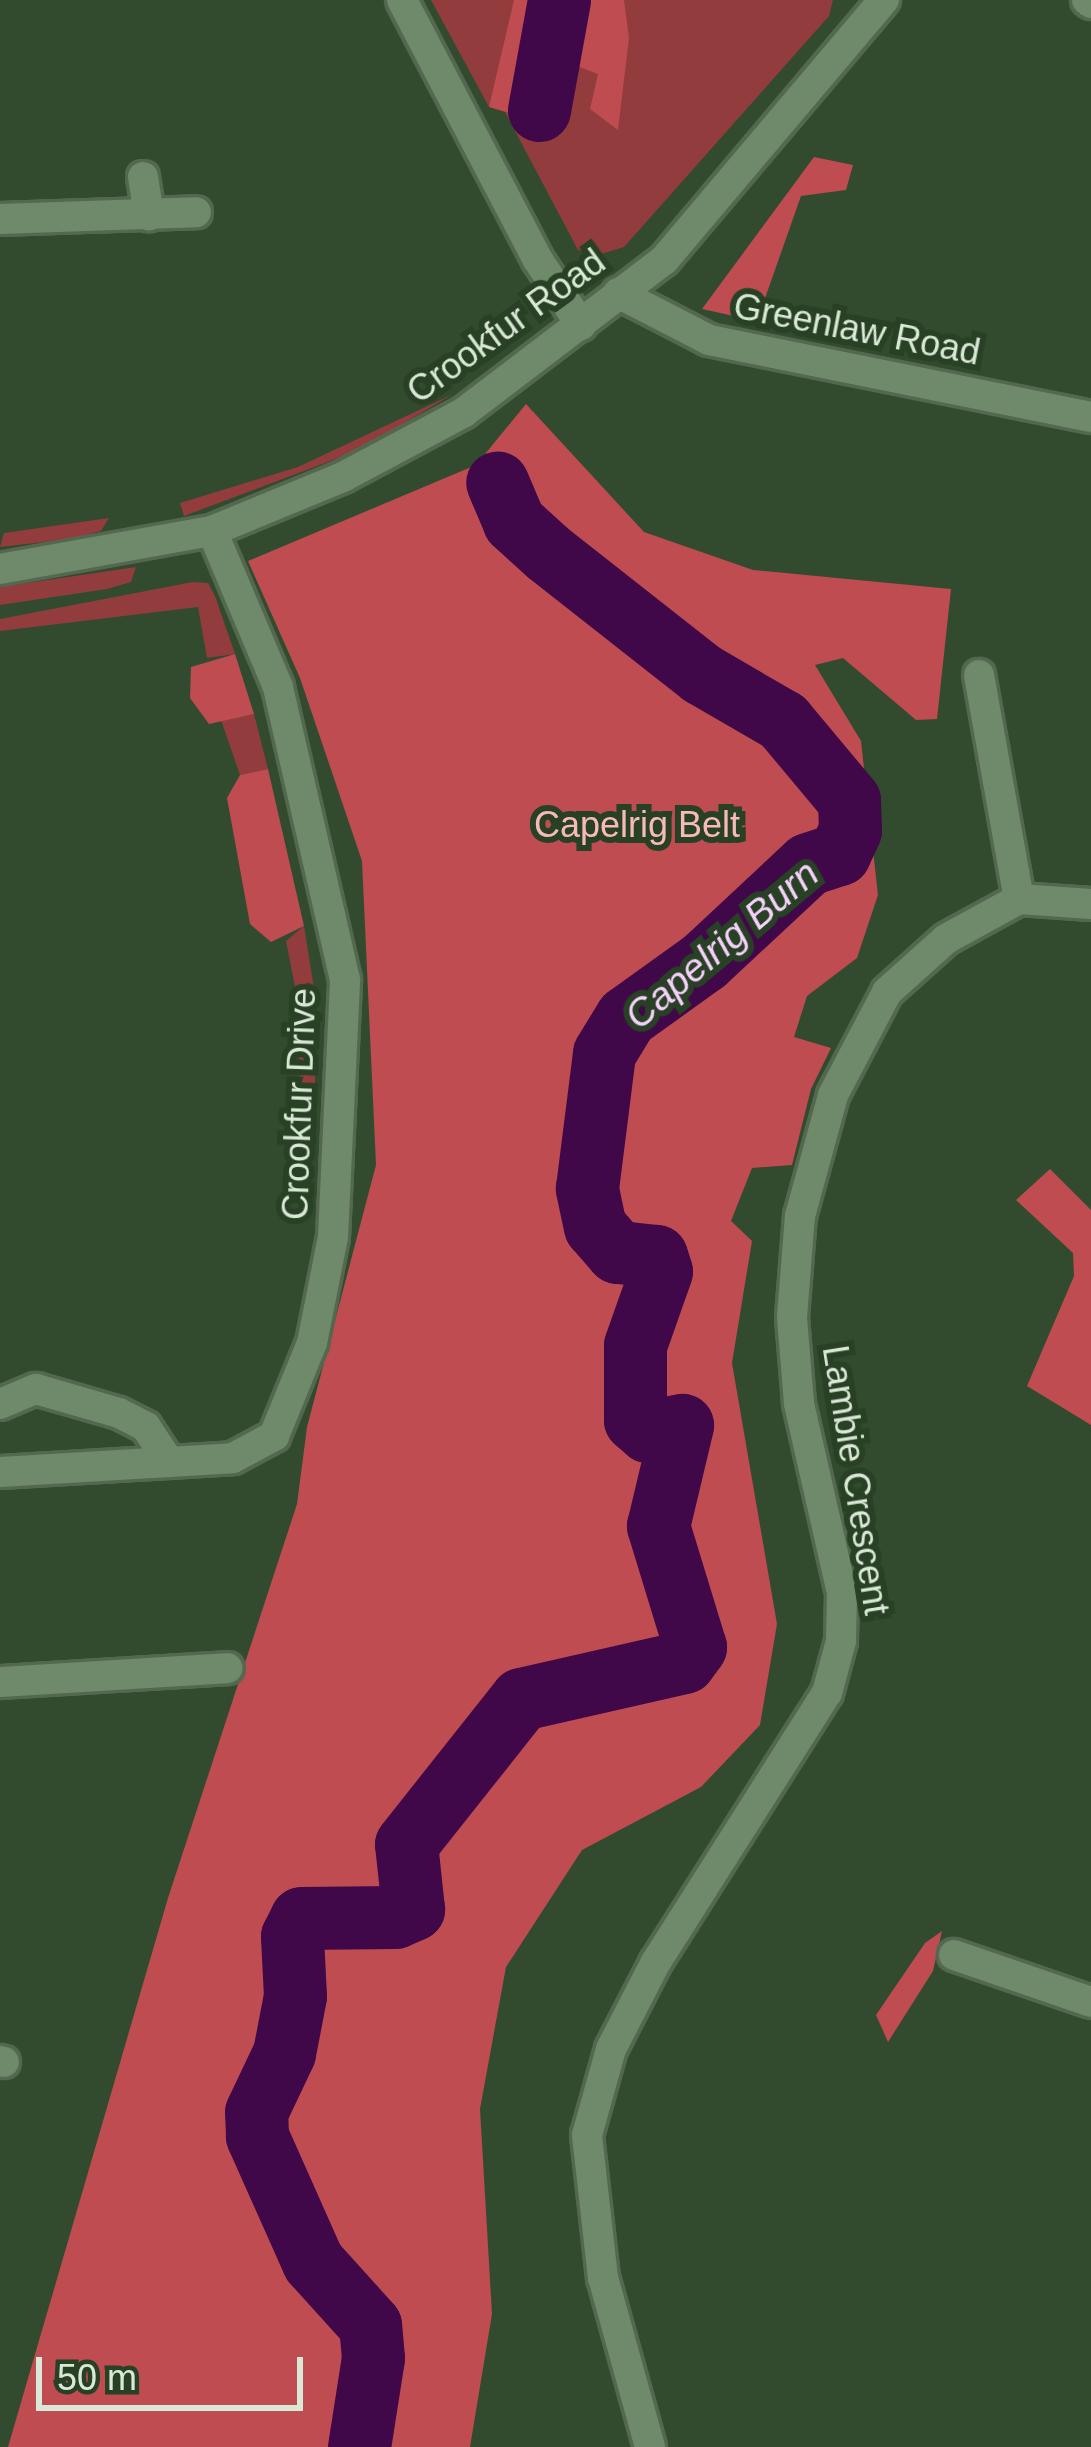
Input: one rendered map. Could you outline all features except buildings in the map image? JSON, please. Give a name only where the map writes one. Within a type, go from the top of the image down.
[{"type":"street","points":[[402,0],[538,260],[581,325]]},
{"type":"street","name":"Crookfur Road","points":[[0,569],[212,531],[343,477],[463,413],[664,260],[751,164],[884,0]]},
{"type":"street","points":[[143,178],[149,216]]},
{"type":"street","points":[[0,219],[196,212]]},
{"type":"street","name":"Greenlaw Road","points":[[618,293],[709,340],[1091,417]]},
{"type":"street","name":"Crookfur Drive","points":[[0,1472],[233,1458],[274,1436],[286,1416],[311,1343],[332,1237],[344,1111],[345,980],[312,818],[278,687],[212,531]]},
{"type":"street","points":[[979,675],[1018,898],[1091,904]]},
{"type":"street","name":"Lambie Crescent","points":[[650,2447],[603,2278],[587,2135],[610,2049],[656,1961],[827,1693],[841,1641],[842,1593],[800,1403],[792,1317],[800,1216],[833,1095],[887,992],[946,939],[1018,898]]},
{"type":"street","points":[[0,1403],[36,1389],[119,1413],[146,1427],[169,1462]]},
{"type":"street","points":[[0,1682],[228,1667]]},
{"type":"street","points":[[954,1954],[1091,2002]]},
{"type":"shaded area","points":[[431,0],[833,0],[829,16],[624,247],[598,255],[578,250],[505,112],[489,107]]},
{"type":"shaded area","points":[[453,394],[357,451],[184,516],[180,503],[298,467]]},
{"type":"shaded area","points":[[109,518],[101,531],[0,547],[4,533]]},
{"type":"shaded area","points":[[136,567],[131,582],[107,589],[0,605],[0,587]]},
{"type":"shaded area","points":[[208,583],[235,654],[207,658],[198,607],[0,631],[0,619]]},
{"type":"shaded area","points":[[254,714],[268,769],[240,775],[221,720]]},
{"type":"shaded area","points":[[304,926],[316,1001],[298,1002],[286,941]]},
{"type":"shaded area","points":[[315,1016],[315,1141],[303,1141],[298,1017]]},
{"type":"green space","points":[[514,0],[624,0],[629,38],[618,130],[590,109],[598,74],[564,61],[541,122],[489,107]]},
{"type":"green space","points":[[814,157],[853,165],[846,190],[801,196],[757,321],[702,309]]},
{"type":"green space","name":"Capelrig Belt","points":[[526,404],[644,532],[753,570],[951,589],[937,719],[916,720],[843,658],[815,665],[861,741],[878,895],[857,958],[807,996],[794,1037],[831,1048],[811,1089],[792,1165],[752,1168],[731,1221],[752,1241],[732,1363],[777,1624],[760,1725],[701,1787],[582,1850],[506,1967],[480,2109],[492,2314],[470,2447],[8,2447],[168,1898],[297,1504],[307,1427],[376,1165],[362,861],[300,678],[248,561],[476,465]]},
{"type":"green space","points":[[235,654],[254,714],[209,724],[190,698],[191,667]]},
{"type":"green space","points":[[268,769],[304,926],[271,942],[250,924],[227,798],[240,775]]},
{"type":"green space","points":[[1050,1169],[1091,1210],[1091,1425],[1027,1386],[1074,1276],[1073,1253],[1016,1200]]},
{"type":"green space","points":[[942,1931],[933,1971],[888,2042],[876,2015],[925,1943]]},
{"type":"waterway","name":"Capelrig Burn","points":[[539,110],[559,0]]},
{"type":"waterway","name":"Capelrig Burn","points":[[359,2447],[373,2358],[370,2325],[313,2262],[257,2136],[256,2112],[284,2053],[295,1996],[292,1936],[301,1918],[395,1917],[413,1909],[406,1844],[521,1699],[684,1662],[695,1647],[658,1526],[682,1425],[648,1431],[635,1420],[635,1345],[661,1271],[656,1256],[617,1252],[595,1227],[587,1188],[604,1053],[626,1017],[704,961],[808,864],[839,854],[850,830],[849,800],[783,721],[702,674],[547,552],[514,522],[497,482]]}]
